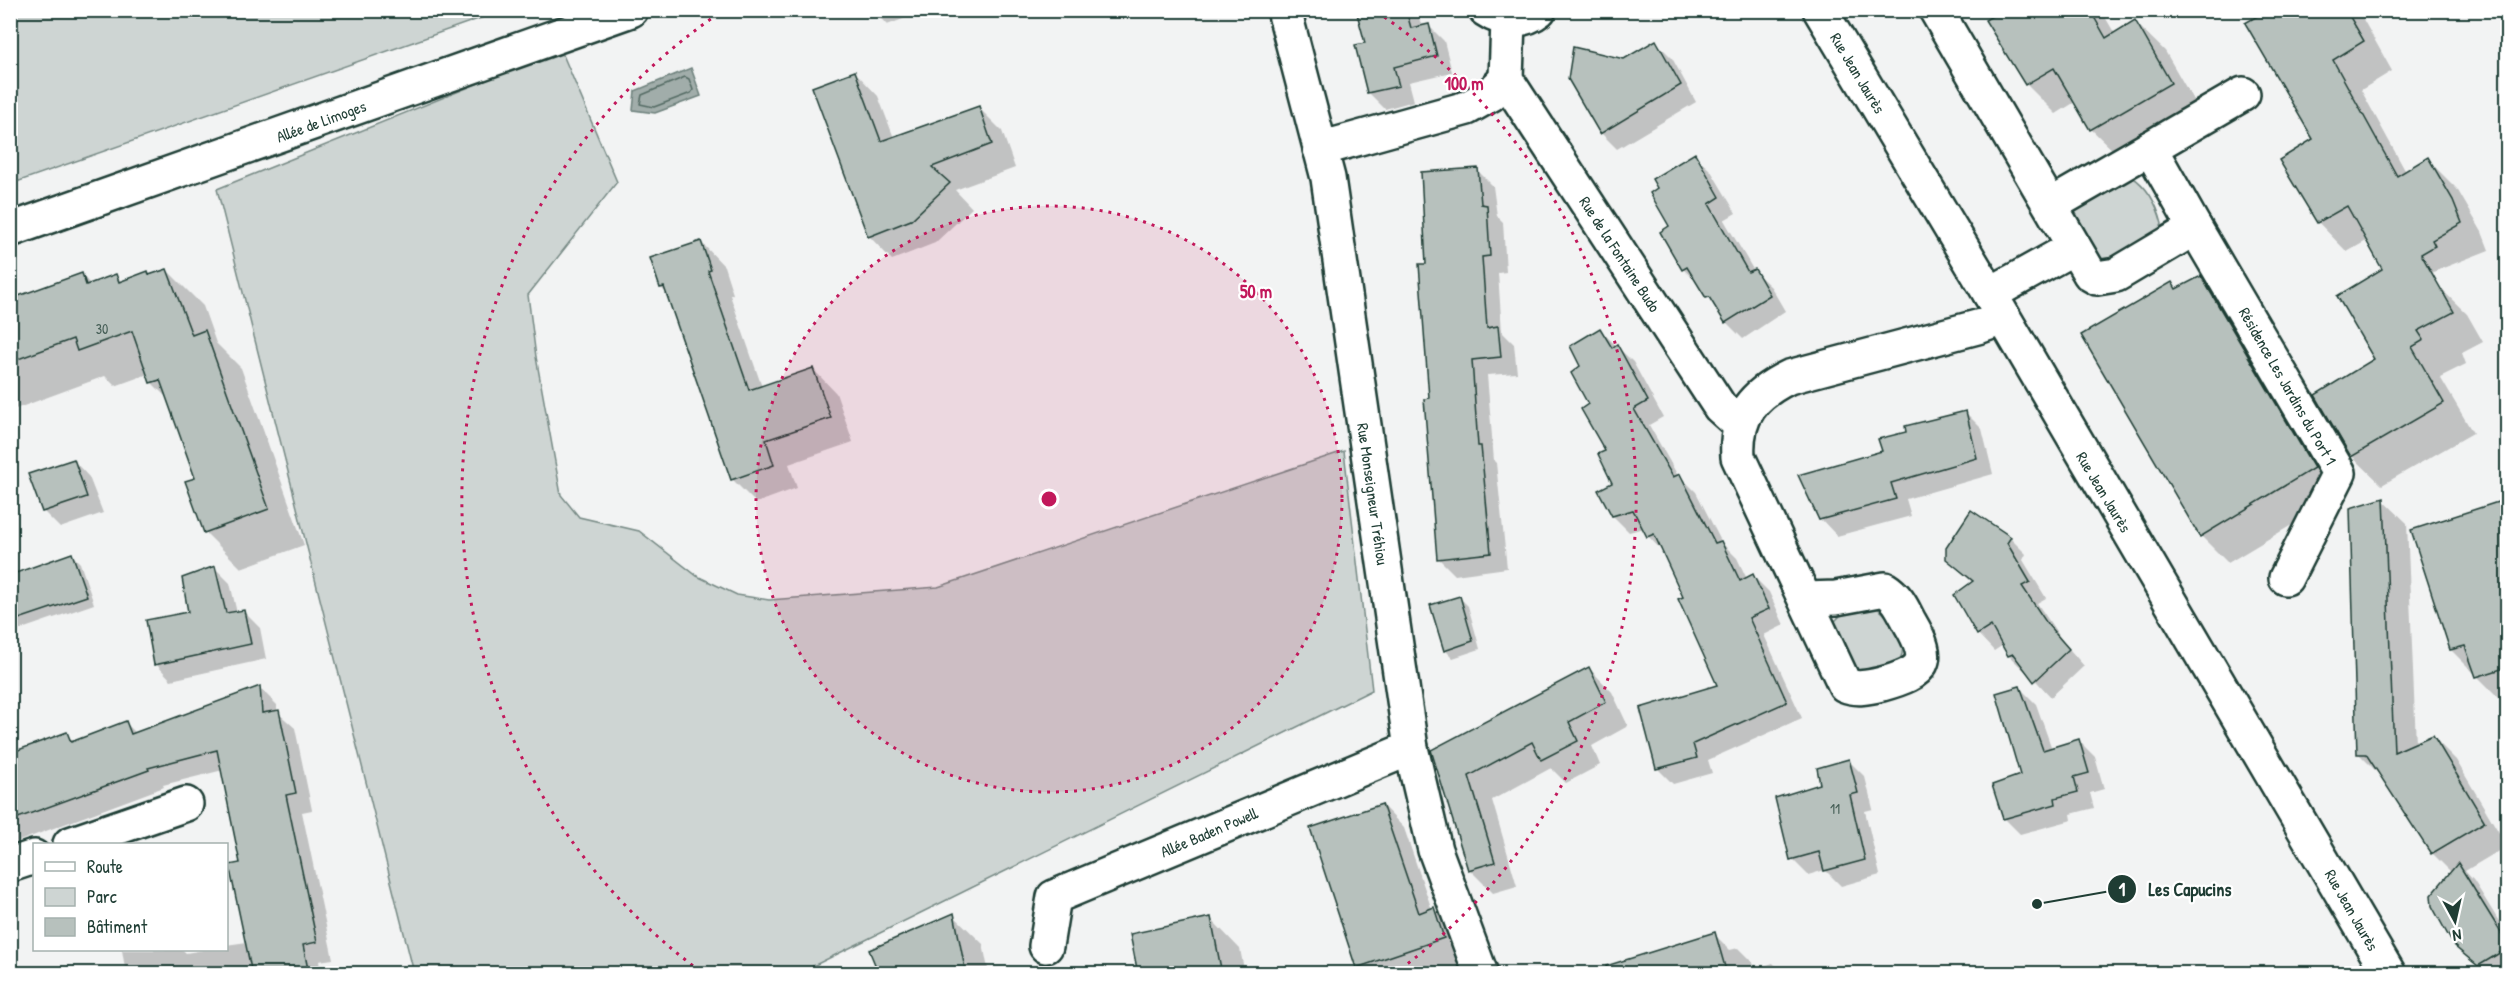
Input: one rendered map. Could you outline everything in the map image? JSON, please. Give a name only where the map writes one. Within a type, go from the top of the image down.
[{"type":"street","name":"Allée de Limoges","points":[[10,230],[631,10]]},
{"type":"street","name":"Rue Monseigneur Tréhiou","points":[[1284,10],[1328,178],[1411,748],[1436,850],[1481,974]]},
{"type":"street","points":[[1320,149],[1467,108],[1490,95],[1506,79],[1497,15],[1523,18],[1539,10]]},
{"type":"street","name":"Rue Jean Jaurès","points":[[1820,10],[2389,974]]},
{"type":"street","points":[[1936,10],[2090,274],[2104,279],[2116,275],[2195,228]]},
{"type":"street","name":"Rue de la Fontaine Budo","points":[[1506,79],[1720,407],[1740,425]]},
{"type":"street","points":[[2051,205],[2243,94]]},
{"type":"street","name":"Résidence Les Jardins du Port 1","points":[[2150,148],[2339,473],[2286,578]]},
{"type":"street","points":[[1806,598],[1738,456],[1737,442],[1740,425],[1756,397],[1772,385],[1789,377],[1981,326],[1996,306],[2073,248]]},
{"type":"street","name":"Allée Baden Powell","points":[[1046,946],[1054,897],[1411,748]]},
{"type":"street","points":[[73,843],[186,804]]},
{"type":"street","points":[[10,865],[33,857]]},
{"type":"green space","points":[[11,10],[501,10],[501,11],[11,184]]},
{"type":"green space","points":[[561,50],[617,182],[528,295],[536,357],[561,495],[579,517],[639,531],[697,576],[737,595],[769,600],[938,587],[1344,451],[1372,690],[799,973],[414,973],[217,189]]},
{"type":"green space","points":[[2131,176],[2151,197],[2162,224],[2156,236],[2107,264],[2092,257],[2073,218],[2073,209]]},
{"type":"green space","points":[[1872,605],[1887,616],[1893,625],[1902,644],[1902,654],[1898,662],[1889,668],[1857,672],[1833,623],[1847,609]]},
{"type":"water","points":[[691,68],[701,96],[655,113],[633,110],[635,91]]},
{"type":"building","points":[[1356,10],[1406,10],[1411,28],[1429,24],[1437,56],[1394,67],[1399,86],[1367,93],[1355,45],[1365,43]]},
{"type":"building","points":[[2003,10],[2090,10],[2106,38],[2135,20],[2171,83],[2090,130],[2054,68],[2025,85],[1985,20]]},
{"type":"building","points":[[2268,10],[2346,10],[2364,41],[2333,60],[2397,176],[2428,157],[2453,200],[2462,223],[2432,240],[2435,246],[2421,254],[2454,312],[2418,331],[2424,340],[2412,347],[2444,403],[2351,457],[2315,395],[2374,359],[2337,296],[2382,269],[2347,206],[2317,223],[2279,160],[2313,139],[2245,23]]},
{"type":"building","points":[[1656,40],[1681,85],[1600,134],[1568,79],[1573,47],[1624,59]]},
{"type":"building","points":[[855,71],[881,141],[979,106],[992,144],[932,167],[950,183],[911,220],[868,237],[812,87]]},
{"type":"building","points":[[1695,153],[1720,197],[1709,204],[1748,272],[1755,269],[1770,295],[1725,323],[1687,267],[1682,270],[1660,232],[1669,226],[1650,193],[1657,188],[1652,179]]},
{"type":"building","points":[[1478,168],[1481,204],[1487,205],[1490,256],[1482,257],[1487,328],[1498,326],[1501,357],[1472,360],[1478,446],[1481,446],[1491,553],[1437,559],[1424,399],[1429,398],[1419,264],[1426,264],[1421,172]]},
{"type":"building","points":[[701,241],[711,270],[708,271],[749,390],[813,368],[831,418],[766,440],[774,465],[731,480],[664,287],[660,288],[650,258]]},
{"type":"building","points":[[167,269],[192,335],[205,330],[269,509],[204,533],[185,481],[195,478],[160,380],[150,383],[132,331],[77,351],[73,339],[10,362],[10,299],[82,273],[86,285],[116,274],[119,282],[148,271],[149,275]]},
{"type":"building","points":[[2201,276],[2314,468],[2200,537],[2081,335],[2172,282],[2176,289]]},
{"type":"building","points":[[1600,328],[1612,348],[1617,344],[1648,401],[1634,409],[1673,477],[1680,474],[1715,543],[1721,541],[1740,581],[1753,574],[1769,609],[1749,618],[1787,702],[1693,744],[1697,758],[1656,769],[1640,708],[1717,685],[1678,599],[1683,597],[1654,534],[1647,537],[1633,510],[1612,516],[1598,490],[1612,483],[1598,454],[1605,451],[1581,409],[1588,404],[1571,373],[1580,366],[1570,346]]},
{"type":"building","points":[[1966,411],[1977,458],[1891,483],[1896,499],[1819,520],[1798,475],[1882,451],[1878,439],[1906,432],[1905,426]]},
{"type":"building","points":[[74,459],[87,497],[42,512],[28,474]]},
{"type":"building","points":[[2384,498],[2394,752],[2433,735],[2485,822],[2431,854],[2366,754],[2357,754],[2350,508]]},
{"type":"building","points":[[2501,501],[2508,520],[2508,667],[2476,677],[2465,646],[2450,650],[2411,530]]},
{"type":"building","points":[[1971,510],[2011,537],[2007,543],[2030,582],[2022,586],[2048,625],[2069,649],[2034,682],[2013,654],[2008,656],[1991,626],[1977,635],[1954,595],[1973,581],[1946,559],[1946,548]]},
{"type":"building","points":[[72,553],[87,596],[10,622],[10,575]]},
{"type":"building","points":[[215,566],[226,613],[244,610],[251,644],[154,665],[146,620],[188,612],[182,578]]},
{"type":"building","points":[[1460,596],[1473,641],[1444,651],[1430,605]]},
{"type":"building","points":[[1589,667],[1606,702],[1569,722],[1578,741],[1541,760],[1532,742],[1469,776],[1495,862],[1468,870],[1431,750]]},
{"type":"building","points":[[260,686],[262,713],[279,710],[296,793],[286,795],[317,942],[303,945],[309,974],[252,974],[229,865],[240,863],[217,750],[148,768],[149,770],[10,821],[10,753],[67,732],[71,742],[126,721],[131,734]]},
{"type":"building","points":[[2020,686],[2043,750],[2079,739],[2089,773],[2074,777],[2078,792],[2055,798],[2056,804],[2003,819],[1992,785],[2020,775],[1996,693]]},
{"type":"building","points":[[1849,759],[1858,793],[1850,795],[1865,860],[1824,871],[1819,852],[1790,860],[1775,798],[1820,784],[1817,768]]},
{"type":"building","points":[[1382,804],[1419,913],[1434,907],[1444,938],[1356,968],[1310,828]]},
{"type":"building","points":[[2458,863],[2508,944],[2508,948],[2478,966],[2454,946],[2432,906],[2431,895]]},
{"type":"building","points":[[954,913],[966,974],[879,974],[869,950]]},
{"type":"building","points":[[1211,917],[1222,974],[1138,974],[1130,934]]},
{"type":"building","points":[[1715,932],[1727,974],[1607,974],[1606,966]]},
{"type":"place","name":"Les Capucins","points":[[2037,904]]}]
